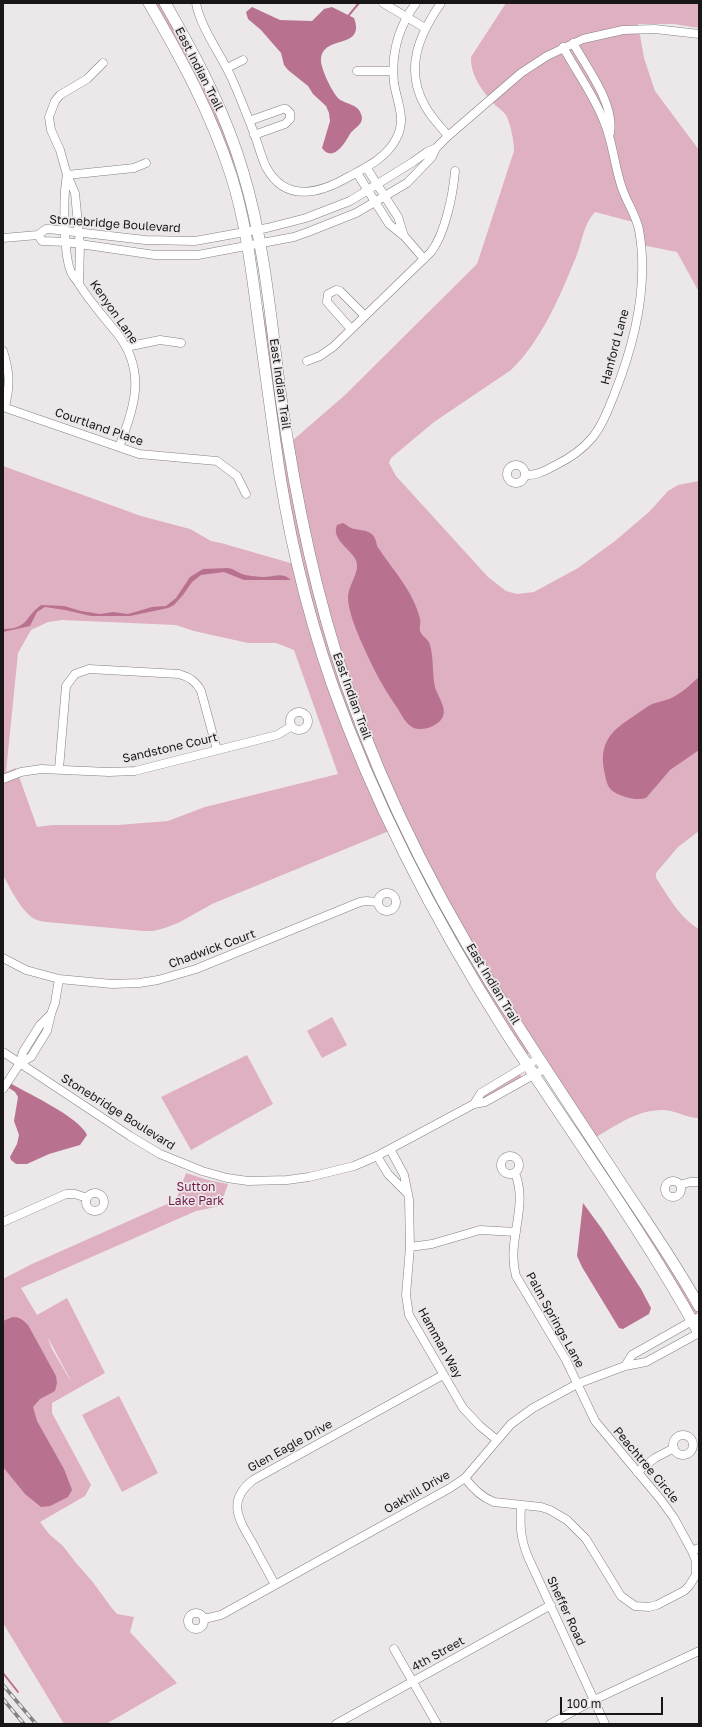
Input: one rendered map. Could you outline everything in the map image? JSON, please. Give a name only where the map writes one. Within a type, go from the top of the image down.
[{"type":"main road","name":"East Indian Trail","points":[[149,3],[183,60],[209,116],[231,176],[248,245],[277,459],[302,580],[331,681],[365,769],[411,867],[466,967],[531,1070],[696,1319],[699,1333]]},
{"type":"main road","name":"East Indian Trail","points":[[164,3],[198,62],[223,115],[243,170],[258,229],[288,445],[298,505],[316,584],[346,683],[382,775],[427,870],[486,975],[673,1262],[699,1306]]},
{"type":"street","points":[[196,3],[198,14],[227,68],[267,167],[277,181],[286,187],[297,191],[318,191],[336,184],[357,173],[388,151],[396,140],[400,128],[402,112],[396,94],[393,71],[395,49],[405,17],[416,3]]},
{"type":"street","points":[[383,3],[425,28]]},
{"type":"street","points":[[441,3],[425,28],[415,57],[416,78],[418,88],[427,109],[448,136]]},
{"type":"street","name":"Stonebridge Boulevard","points":[[38,235],[42,241],[66,242],[167,256],[198,255],[308,232],[356,213],[407,182],[432,157],[436,148],[448,136],[521,73],[542,58],[563,47],[608,33],[639,29],[672,30],[699,34]]},
{"type":"street","name":"Hanford Lane","points":[[573,43],[606,102],[611,116],[610,136]]},
{"type":"street","name":"Hanford Lane","points":[[525,475],[541,473],[566,460],[578,452],[592,438],[608,411],[625,365],[632,340],[640,293],[641,259],[639,231],[636,219],[621,186],[610,136],[598,109],[563,47]]},
{"type":"street","points":[[227,68],[243,60]]},
{"type":"street","points":[[103,63],[87,79],[60,95],[51,108],[50,124],[65,163],[67,175],[134,168],[146,163]]},
{"type":"street","points":[[357,71],[393,71]]},
{"type":"street","points":[[249,120],[283,109],[290,113],[290,119],[285,124],[254,135]]},
{"type":"street","name":"Stonebridge Boulevard","points":[[3,238],[38,235],[46,229],[78,231],[145,240],[195,241],[245,232],[306,218],[350,201],[414,162],[427,152],[436,148]]},
{"type":"street","points":[[366,167],[386,196],[398,217],[405,237]]},
{"type":"street","points":[[308,361],[326,353],[433,250],[440,236],[452,196],[455,171]]},
{"type":"street","points":[[357,173],[389,224],[405,237],[424,259]]},
{"type":"street","name":"Kenyon Lane","points":[[67,175],[64,194],[66,242],[72,276],[79,282],[88,299],[126,347],[133,366],[136,390],[130,419],[119,447]]},
{"type":"street","name":"Kenyon Lane","points":[[67,175],[75,193],[80,245],[79,282]]},
{"type":"street","points":[[352,329],[327,302],[328,294],[336,290],[340,291],[365,316]]},
{"type":"street","points":[[126,347],[160,340],[181,343]]},
{"type":"street","points":[[3,351],[10,378],[4,407]]},
{"type":"street","name":"Courtland Place","points":[[4,407],[146,455],[217,461],[237,476],[246,494]]},
{"type":"street","points":[[59,769],[66,686],[75,674],[89,669],[171,674],[187,677],[197,684],[202,691],[217,750]]},
{"type":"street","name":"Sandstone Court","points":[[3,779],[14,774],[33,770],[59,769],[109,772],[135,771],[277,735],[292,726]]},
{"type":"street","name":"Chadwick Court","points":[[3,958],[26,970],[60,979],[112,984],[139,983],[177,976],[245,950],[360,902],[378,902]]},
{"type":"street","points":[[3,1089],[20,1063],[23,1052],[40,1025],[51,1014],[55,1004],[60,979]]},
{"type":"street","name":"Stonebridge Boulevard","points":[[3,1052],[146,1147],[182,1164],[227,1178],[257,1181],[309,1177],[337,1171],[377,1156],[474,1104],[481,1093],[531,1070],[546,1068]]},
{"type":"street","name":"Stonebridge Boulevard","points":[[531,1070],[539,1058]]},
{"type":"street","name":"Hamman Way","points":[[390,1149],[404,1175],[409,1199],[410,1247],[406,1290],[408,1310],[412,1321],[463,1408],[471,1417],[498,1440]]},
{"type":"street","points":[[377,1156],[388,1174],[408,1193]]},
{"type":"street","name":"Palm Springs Lane","points":[[515,1173],[521,1190],[513,1260],[516,1276],[566,1360],[577,1384]]},
{"type":"street","points":[[680,1185],[690,1182],[699,1182]]},
{"type":"street","points":[[3,1222],[66,1194],[76,1194],[87,1198]]},
{"type":"street","points":[[410,1247],[438,1242],[480,1230],[516,1232]]},
{"type":"street","name":"Oakhill Drive","points":[[625,1366],[632,1355],[696,1319]]},
{"type":"street","name":"Oakhill Drive","points":[[204,1619],[221,1615],[441,1493],[465,1478],[511,1424],[522,1415],[558,1393],[577,1384],[625,1366],[646,1362],[699,1333]]},
{"type":"street","name":"Glen Eagle Drive","points":[[276,1585],[240,1521],[237,1507],[239,1495],[242,1489],[253,1480],[443,1375]]},
{"type":"street","name":"Peachtree Circle","points":[[465,1478],[475,1491],[487,1500],[541,1507],[550,1510],[575,1526],[586,1539],[621,1596],[635,1606],[645,1607],[657,1605],[684,1591],[689,1586],[696,1574],[695,1550],[669,1511],[595,1421],[577,1384]]},
{"type":"street","points":[[637,1472],[655,1458],[674,1448]]},
{"type":"street","name":"Sheffer Road","points":[[521,1505],[520,1530],[522,1542],[605,1724]]},
{"type":"street","name":"4th Street","points":[[336,1724],[551,1605]]},
{"type":"street","points":[[394,1649],[437,1724]]},
{"type":"street","points":[[550,1724],[594,1700],[699,1652]]},
{"type":"green space","points":[[154,3],[160,3],[179,34],[220,119],[239,177],[202,89],[189,63]]},
{"type":"green space","points":[[506,3],[699,3],[699,28],[674,24],[638,24],[644,58],[655,91],[699,150],[699,292],[677,252],[637,244],[633,222],[595,212],[588,222],[576,257],[557,302],[541,331],[522,358],[511,370],[434,422],[391,458],[389,463],[396,476],[488,577],[506,591],[517,594],[534,592],[578,568],[615,541],[649,512],[668,491],[678,485],[699,481],[699,831],[678,847],[656,873],[656,878],[680,913],[699,929],[699,1118],[690,1117],[667,1110],[653,1111],[636,1115],[596,1137],[537,1049],[477,951],[428,862],[384,769],[364,722],[331,625],[314,556],[292,441],[345,395],[477,264],[514,151],[512,134],[507,117],[481,88],[472,70],[471,57]]},
{"type":"green space","points":[[254,256],[270,345],[288,470],[369,754],[529,1053],[528,1054],[526,1054],[491,1000],[427,889],[371,772],[347,713],[326,652],[299,549],[283,466]]},
{"type":"green space","points":[[3,466],[141,516],[190,529],[211,541],[294,564],[389,831],[212,904],[180,922],[153,931],[37,920],[27,913],[22,907],[3,875]],"holes":[[[62,620],[176,625],[194,631],[248,643],[276,643],[294,650],[338,774],[205,807],[168,821],[118,825],[53,825],[37,827],[16,768],[6,772],[18,653],[31,630],[48,622]]]},
{"type":"green space","points":[[332,1017],[347,1045],[322,1058],[307,1031]]},
{"type":"green space","points":[[247,1055],[273,1104],[191,1150],[161,1097]]},
{"type":"green space","points":[[519,1074],[522,1077],[483,1099],[482,1098],[482,1095]]},
{"type":"green space","points":[[562,1108],[598,1157],[632,1208],[697,1310],[697,1314],[695,1315]]},
{"type":"green space","name":"Sutton Lake Park","points":[[186,1173],[228,1184],[220,1206],[196,1211],[21,1288],[37,1315],[67,1298],[105,1373],[52,1403],[52,1413],[91,1485],[85,1496],[40,1522],[49,1534],[63,1546],[117,1614],[134,1617],[130,1632],[177,1683],[106,1724],[64,1724],[3,1623],[3,1279],[32,1264],[176,1200]],"holes":[[[47,1336],[70,1379],[52,1349]]]},
{"type":"green space","points":[[119,1396],[158,1473],[122,1492],[82,1415]]},
{"type":"shaded area","points":[[252,7],[280,20],[312,21],[324,9],[332,7],[354,18],[356,28],[354,35],[349,39],[328,47],[323,52],[321,61],[325,75],[339,99],[358,109],[362,117],[361,123],[350,134],[342,146],[334,153],[326,152],[322,148],[330,121],[326,106],[313,94],[308,86],[288,70],[284,65],[281,53],[261,30],[248,19],[246,12]]},
{"type":"shaded area","points":[[343,523],[353,529],[366,531],[374,537],[377,546],[413,599],[420,620],[420,631],[430,645],[435,687],[444,709],[443,717],[431,727],[419,729],[409,725],[380,681],[360,639],[351,614],[348,599],[349,590],[357,568],[356,559],[340,541],[336,531],[337,525]]},
{"type":"shaded area","points":[[228,568],[246,575],[265,577],[280,575],[288,577],[291,580],[244,580],[224,572],[201,575],[192,582],[174,605],[168,608],[130,616],[91,616],[45,607],[37,612],[30,626],[3,632],[3,629],[11,629],[22,625],[41,605],[64,606],[100,614],[113,612],[128,614],[152,607],[166,606],[176,598],[190,577],[203,569]]},
{"type":"shaded area","points":[[699,677],[699,750],[670,770],[646,798],[630,798],[611,790],[607,782],[603,760],[605,744],[609,738],[619,726],[645,708],[677,695]]},
{"type":"shaded area","points":[[3,1079],[49,1104],[73,1120],[87,1135],[80,1145],[49,1154],[27,1164],[16,1164],[11,1160],[10,1157],[17,1144],[19,1135],[14,1121],[18,1097],[15,1092],[3,1084]]},
{"type":"shaded area","points":[[583,1203],[602,1229],[641,1289],[651,1308],[649,1314],[623,1329],[619,1328],[582,1267],[577,1256]]},
{"type":"shaded area","points":[[13,1317],[21,1319],[28,1325],[56,1376],[57,1383],[55,1391],[40,1399],[33,1407],[37,1421],[64,1469],[72,1490],[68,1497],[50,1506],[41,1507],[25,1494],[3,1467],[3,1321]]},
{"type":"waterway","points":[[349,15],[359,3]]},
{"type":"waterway","points":[[3,1673],[18,1692]]},
{"type":"railway","points":[[3,1685],[36,1724]]},
{"type":"railway","points":[[3,1699],[24,1724]]}]
